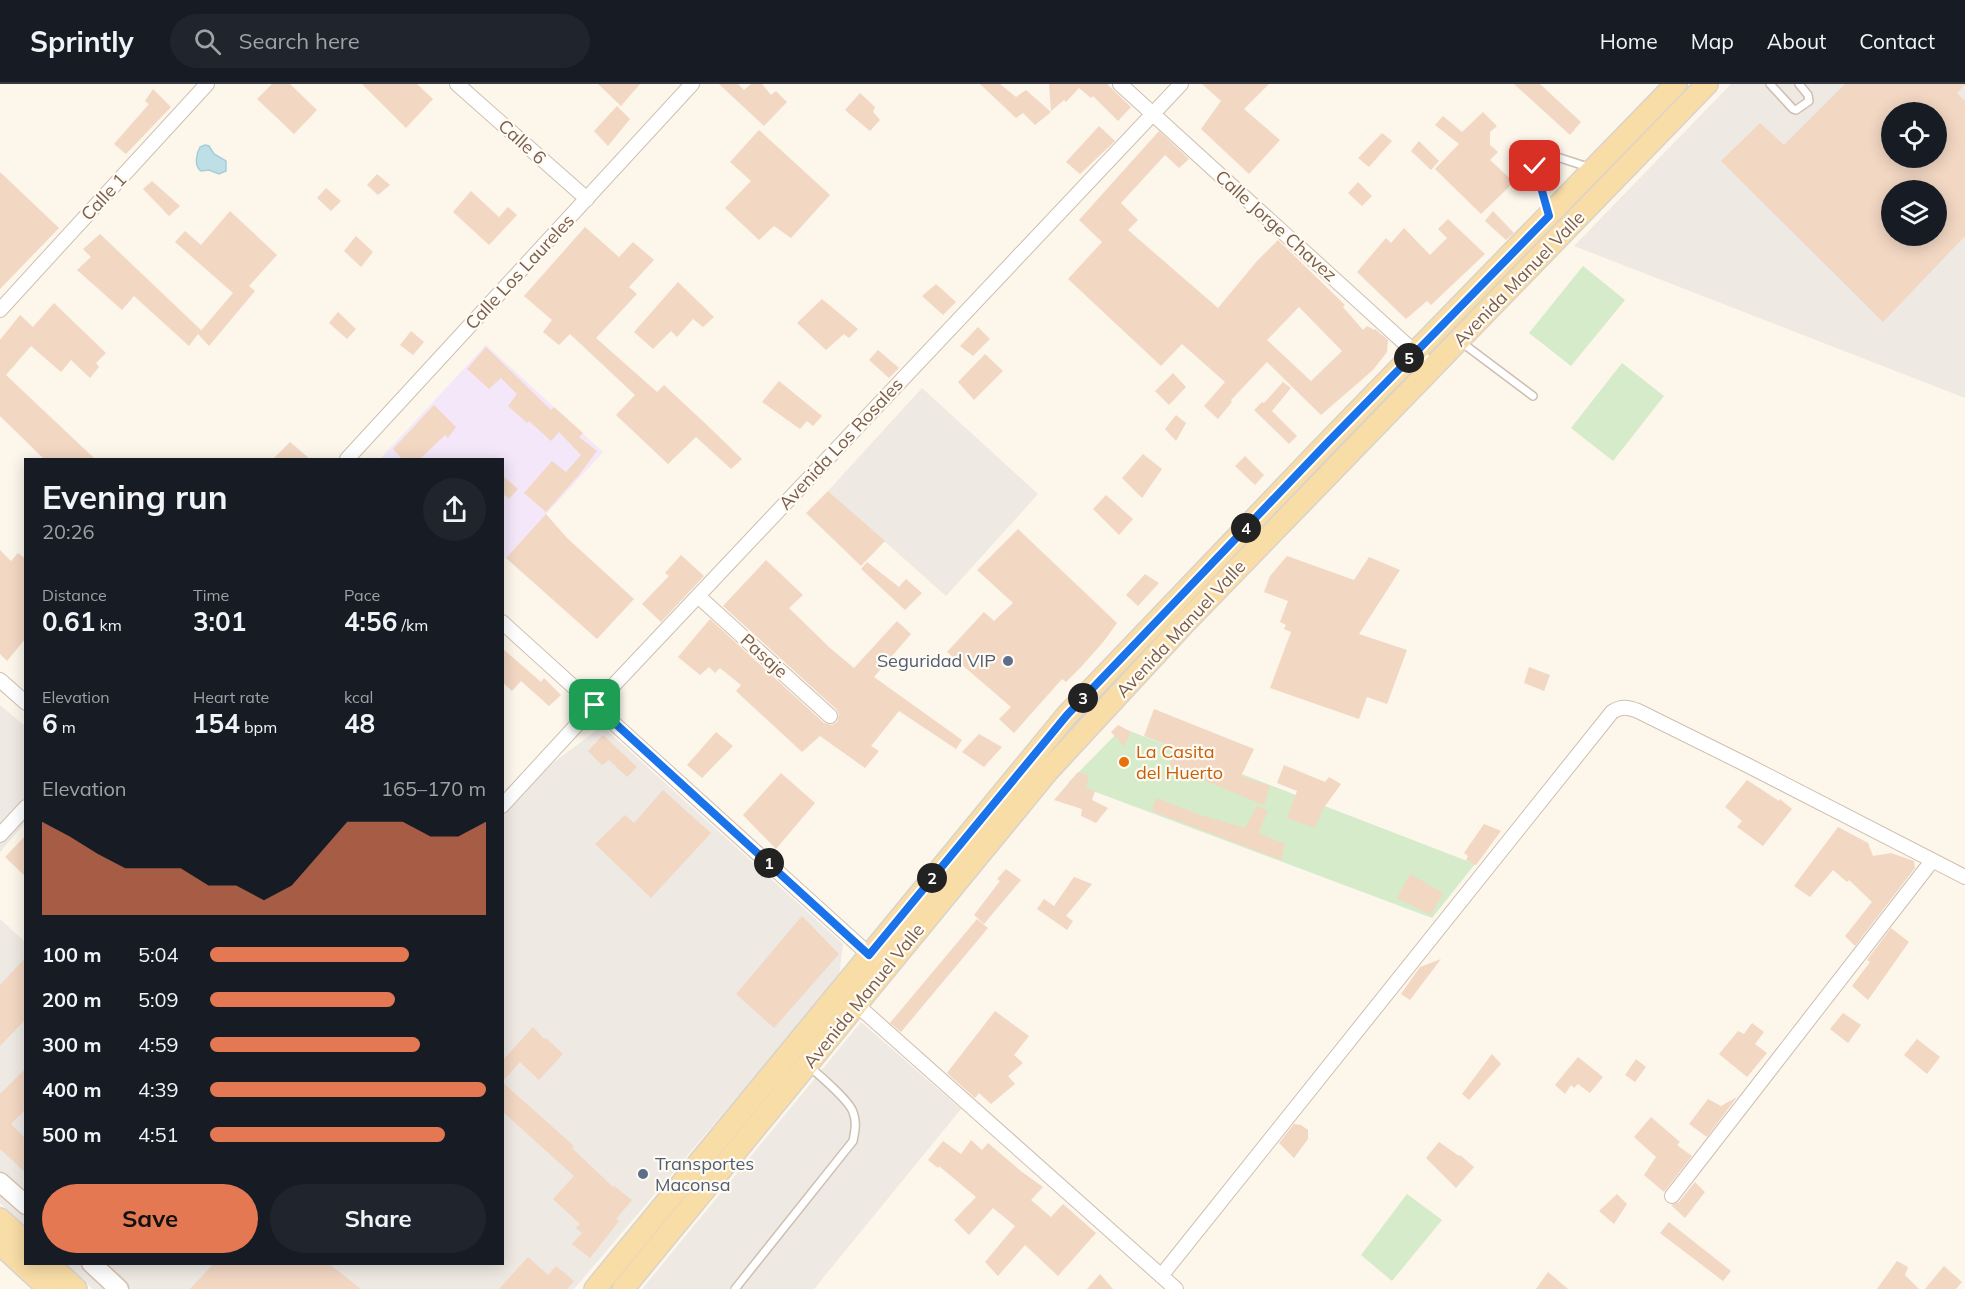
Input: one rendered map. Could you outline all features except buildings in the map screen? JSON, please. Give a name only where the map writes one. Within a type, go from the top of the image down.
[{"type":"main road","name":"Avenida Manuel Valle","points":[[595,1289],[1067,715],[1676,84]]},
{"type":"main road","name":"Avenida Manuel Valle","points":[[623,1289],[1048,771],[1181,627],[1707,84]]},
{"type":"main road","points":[[0,1219],[24,1241]]},
{"type":"main road","points":[[0,1244],[49,1289]]},
{"type":"main road","points":[[50,1265],[76,1289]]},
{"type":"street","name":"Calle 1","points":[[0,310],[207,84]]},
{"type":"street","name":"Calle 6","points":[[457,84],[587,199]]},
{"type":"street","name":"Calle Los Laureles","points":[[348,458],[692,84]]},
{"type":"street","name":"Calle Jorge Chavez","points":[[1120,84],[1432,368]]},
{"type":"street","name":"Avenida Los Rosales","points":[[504,804],[1181,84]]},
{"type":"street","name":"Pasaje","points":[[698,596],[830,716]]},
{"type":"street","points":[[504,624],[886,970]]},
{"type":"street","points":[[0,680],[24,702]]},
{"type":"street","points":[[1161,1276],[1604,722],[1617,709],[1631,708],[1638,711],[1965,877]]},
{"type":"street","points":[[0,835],[24,809]]},
{"type":"street","points":[[1672,1197],[1932,861]]},
{"type":"street","points":[[857,1005],[1176,1289]]},
{"type":"street","points":[[12,1189],[24,1203]]},
{"type":"street","points":[[93,1265],[119,1289]]},
{"type":"lane","points":[[1770,84],[1796,110],[1809,101],[1808,94],[1799,84]]},
{"type":"lane","points":[[1548,154],[1593,168]]},
{"type":"lane","points":[[1535,166],[1549,216]]},
{"type":"lane","points":[[1459,341],[1533,396]]},
{"type":"lane","points":[[735,1289],[853,1141],[856,1125],[853,1110],[824,1079],[808,1066]]},
{"type":"shaded area","points":[[1731,84],[1965,84],[1965,398],[1574,246]]},
{"type":"shaded area","points":[[486,345],[603,452],[504,560],[504,458],[381,458]]},
{"type":"shaded area","points":[[922,388],[1038,494],[946,596],[828,491]]},
{"type":"shaded area","points":[[0,705],[24,725],[24,824],[0,852]]},
{"type":"shaded area","points":[[602,726],[843,944],[839,977],[574,1289],[93,1289],[67,1265],[504,1265],[504,800]]},
{"type":"shaded area","points":[[0,919],[24,941],[24,1225],[0,1203]]},
{"type":"shaded area","points":[[861,1022],[961,1109],[814,1289],[642,1289]]},
{"type":"green space","points":[[1583,266],[1625,300],[1571,366],[1529,333]]},
{"type":"green space","points":[[1622,363],[1664,396],[1613,461],[1571,428]]},
{"type":"green space","points":[[1122,728],[1475,864],[1432,918],[1069,782]]},
{"type":"green space","points":[[1407,1194],[1442,1220],[1392,1281],[1361,1255]]},
{"type":"water","points":[[205,145],[226,161],[226,171],[219,174],[199,169],[196,160],[197,153],[200,147]]},
{"type":"place","name":"Seguridad VIP","points":[[1008,661]]},
{"type":"place","name":"La Casita del Huerto","points":[[1124,762]]},
{"type":"place","name":"Transportes Maconsa","points":[[643,1174]]},
{"type":"route","points":[[595,705],[869,955],[1067,715],[1328,442],[1549,216],[1535,166]]}]
